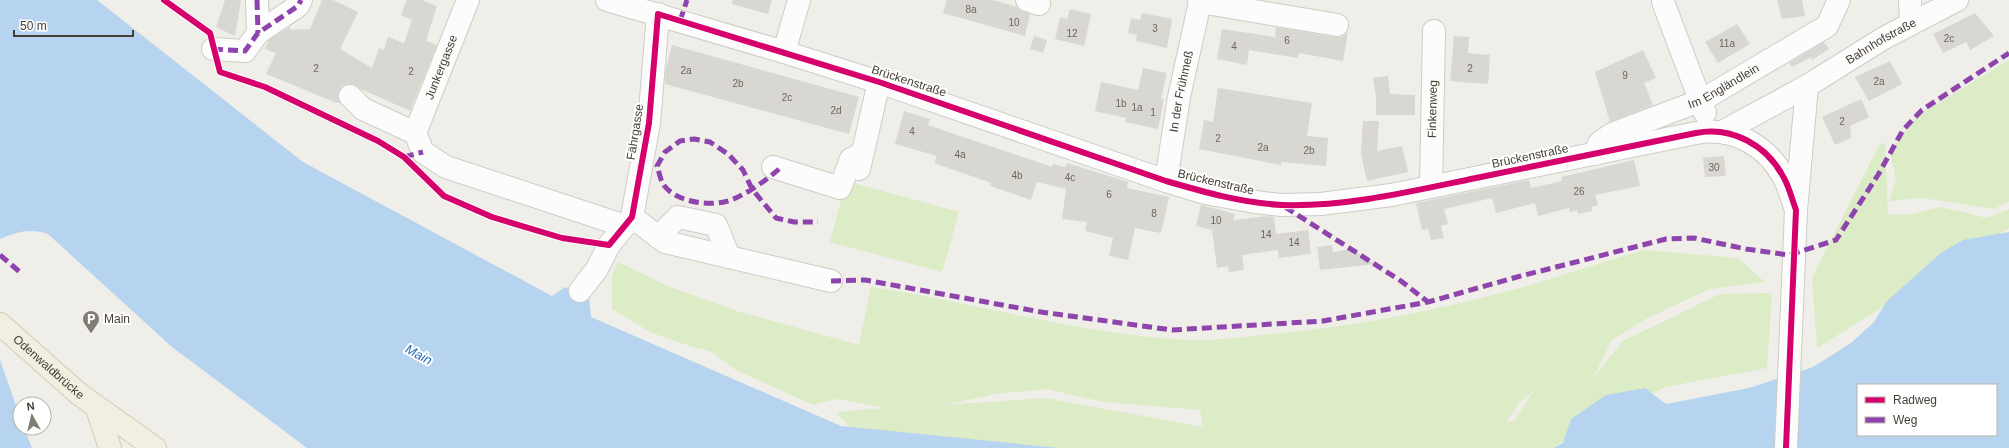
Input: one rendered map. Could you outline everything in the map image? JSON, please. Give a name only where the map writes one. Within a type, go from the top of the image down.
[{"type":"main road","name":"Odenwaldbrücke","points":[[0,324],[97,409],[155,448]]},
{"type":"main road","points":[[97,409],[110,448]]},
{"type":"street","points":[[257,0],[258,33]]},
{"type":"street","points":[[213,49],[245,52],[258,33],[298,6],[301,0]]},
{"type":"street","name":"Junkergasse","points":[[415,133],[468,0]]},
{"type":"street","name":"Brückenstraße","points":[[607,0],[658,14],[879,82],[1166,181],[1228,198],[1281,205],[1321,204],[1431,187],[1717,131]]},
{"type":"street","points":[[784,52],[799,0]]},
{"type":"street","name":"Im Engländlein","points":[[1595,154],[1599,143],[1612,134],[1702,100],[1827,26],[1838,0]]},
{"type":"street","points":[[1910,0],[1911,24]]},
{"type":"street","name":"Bahnhofstraße","points":[[1717,131],[1807,86],[1884,38],[1957,0]]},
{"type":"street","name":"In der Frühmeß","points":[[1166,181],[1178,97],[1199,1],[1337,25]]},
{"type":"street","points":[[1663,2],[1702,100],[1717,131],[1749,141],[1768,156],[1785,179],[1796,216]]},
{"type":"street","name":"Fährgasse","points":[[580,291],[597,269],[609,245],[628,222],[649,123],[658,14]]},
{"type":"street","name":"Finkenweg","points":[[1431,187],[1434,31]]},
{"type":"street","points":[[772,167],[840,188],[851,159],[860,161],[879,82]]},
{"type":"street","points":[[1786,448],[1796,216],[1807,86]]},
{"type":"street","points":[[350,96],[363,109],[415,133],[423,152],[446,167],[628,222],[665,242],[831,281]]},
{"type":"green space","points":[[2009,60],[2009,201],[1994,209],[1922,198],[1889,201],[1896,180],[1890,152],[1917,116]]},
{"type":"green space","points":[[1885,142],[1888,214],[1907,215],[1941,207],[1987,218],[2009,209],[2009,228],[1817,348],[1812,278],[1878,147]]},
{"type":"green space","points":[[846,181],[959,212],[942,272],[830,242]]},
{"type":"green space","points":[[1644,250],[1738,258],[1765,282],[1709,289],[1644,320],[1612,340],[1593,378],[1623,341],[1720,294],[1772,293],[1767,368],[1665,387],[1552,448],[950,448],[858,437],[836,412],[885,408],[837,399],[813,405],[736,370],[710,351],[693,347],[652,333],[612,309],[612,274],[618,262],[667,286],[740,312],[859,345],[871,287],[1110,332],[1150,337],[1209,340],[1333,327],[1368,322],[1438,308],[1541,282]],"holes":[[[1046,389],[1103,402],[1200,410],[1203,427],[1045,398],[945,405],[995,394]],[[1534,390],[1514,421],[1506,422],[1520,402]]]},
{"type":"water","points":[[0,0],[97,0],[303,162],[552,296],[565,287],[589,298],[591,317],[841,426],[1059,448],[307,448],[172,347],[48,234],[29,231],[12,234],[0,239]]},
{"type":"water","points":[[2009,232],[2009,448],[1553,448],[1563,443],[1571,419],[1606,395],[1645,388],[1666,404],[1749,388],[1813,367],[1851,343],[1874,322],[1887,301],[1942,252],[1963,240]]},
{"type":"water","points":[[0,360],[13,396],[12,436],[27,436],[32,448],[0,448]]},
{"type":"building","points":[[225,0],[241,0],[235,36],[216,27]]},
{"type":"building","points":[[322,0],[333,0],[358,12],[340,49],[372,68],[379,48],[384,50],[388,37],[404,43],[412,20],[401,15],[407,0],[422,0],[437,6],[426,41],[437,45],[410,111],[353,84],[346,84],[341,87],[338,93],[340,103],[337,103],[266,74],[276,53],[265,49],[269,40],[290,27],[291,30],[310,29]]},
{"type":"building","points":[[733,0],[772,0],[768,14],[732,4]]},
{"type":"building","points":[[947,0],[993,0],[1017,7],[1030,14],[1025,36],[943,13]]},
{"type":"building","points":[[1777,0],[1802,0],[1805,16],[1782,19]]},
{"type":"building","points":[[1070,9],[1091,14],[1084,46],[1055,39],[1060,17],[1067,19]]},
{"type":"building","points":[[1142,13],[1172,19],[1167,48],[1136,41],[1137,35],[1128,33],[1131,18],[1140,20]]},
{"type":"building","points":[[1975,13],[1994,36],[1970,50],[1966,42],[1943,53],[1933,34]]},
{"type":"building","points":[[1737,24],[1750,44],[1718,63],[1705,42]]},
{"type":"building","points":[[1276,27],[1335,37],[1342,37],[1348,32],[1343,61],[1299,53],[1298,58],[1249,50],[1247,65],[1217,59],[1222,29],[1275,37]]},
{"type":"building","points":[[1034,36],[1047,40],[1043,53],[1030,49]]},
{"type":"building","points":[[1454,36],[1469,37],[1468,53],[1490,55],[1488,84],[1450,81]]},
{"type":"building","points":[[1824,42],[1829,49],[1812,60],[1811,57],[1792,67],[1789,63]]},
{"type":"building","points":[[672,45],[859,97],[849,134],[665,84],[666,68]]},
{"type":"building","points":[[1643,50],[1656,78],[1644,83],[1653,105],[1610,122],[1595,72]]},
{"type":"building","points":[[1890,61],[1902,84],[1869,101],[1855,77]]},
{"type":"building","points":[[1143,68],[1167,73],[1161,99],[1164,99],[1158,129],[1125,122],[1126,118],[1095,111],[1101,82],[1138,90]]},
{"type":"building","points":[[1388,76],[1390,94],[1415,95],[1415,115],[1376,115],[1376,97],[1373,78]]},
{"type":"building","points":[[1218,88],[1312,103],[1307,136],[1328,138],[1326,166],[1281,162],[1281,165],[1199,149],[1204,120],[1213,122]]},
{"type":"building","points":[[1861,99],[1869,117],[1850,126],[1851,138],[1835,145],[1822,117]]},
{"type":"building","points":[[904,111],[930,119],[928,125],[1052,167],[1053,164],[1065,167],[1067,163],[1128,182],[1127,188],[1169,197],[1161,233],[1135,228],[1128,260],[1109,256],[1113,238],[1085,231],[1087,222],[1062,219],[1066,189],[1037,182],[1031,200],[990,186],[991,183],[934,163],[937,156],[895,144]]},
{"type":"building","points":[[1363,121],[1379,121],[1377,151],[1402,146],[1408,172],[1367,181],[1361,154]]},
{"type":"building","points":[[1724,156],[1726,176],[1705,177],[1703,158]]},
{"type":"building","points":[[1634,160],[1640,186],[1595,195],[1598,205],[1591,207],[1592,211],[1578,214],[1577,210],[1570,212],[1569,208],[1538,216],[1535,203],[1496,213],[1492,198],[1444,209],[1448,224],[1441,226],[1444,238],[1431,240],[1428,229],[1422,230],[1416,203],[1529,180],[1531,188],[1562,181],[1561,177]]},
{"type":"building","points":[[1201,205],[1235,214],[1233,220],[1267,216],[1274,217],[1276,234],[1308,230],[1311,254],[1279,258],[1278,250],[1242,255],[1244,270],[1229,272],[1228,266],[1217,268],[1212,230],[1196,226]]},
{"type":"building","points":[[1332,245],[1333,252],[1352,249],[1375,264],[1320,270],[1317,247]]},
{"type":"marked path","points":[[257,0],[258,33]]},
{"type":"marked path","points":[[213,49],[245,51],[258,33],[298,6],[301,0]]},
{"type":"marked path","points":[[680,21],[687,0]]},
{"type":"marked path","points":[[831,281],[865,280],[1041,312],[1172,330],[1323,321],[1428,302],[1517,277],[1666,239],[1694,238],[1746,249],[1789,255],[1836,240],[1878,175],[1903,130],[1922,110],[2009,53]]},
{"type":"marked path","points":[[779,169],[761,183],[753,188],[745,193],[738,197],[724,202],[699,203],[674,195],[668,190],[662,182],[657,166],[665,152],[680,141],[694,139],[710,142],[728,154],[743,170],[752,189],[776,218],[794,222],[818,222]]},
{"type":"marked path","points":[[404,157],[423,152]]},
{"type":"marked path","points":[[1285,207],[1401,281],[1428,302]]},
{"type":"marked path","points":[[0,255],[21,273]]},
{"type":"cycle path","points":[[164,0],[210,33],[220,72],[265,87],[378,141],[404,157],[444,196],[492,217],[562,238],[609,245],[632,217],[649,123],[658,14],[879,82],[1166,181],[1223,196],[1267,204],[1306,205],[1355,201],[1428,188],[1696,133],[1723,132],[1735,135],[1758,147],[1777,166],[1786,182],[1796,210],[1786,448]]},
{"type":"place","name":"Main","points":[[91,334]]}]
